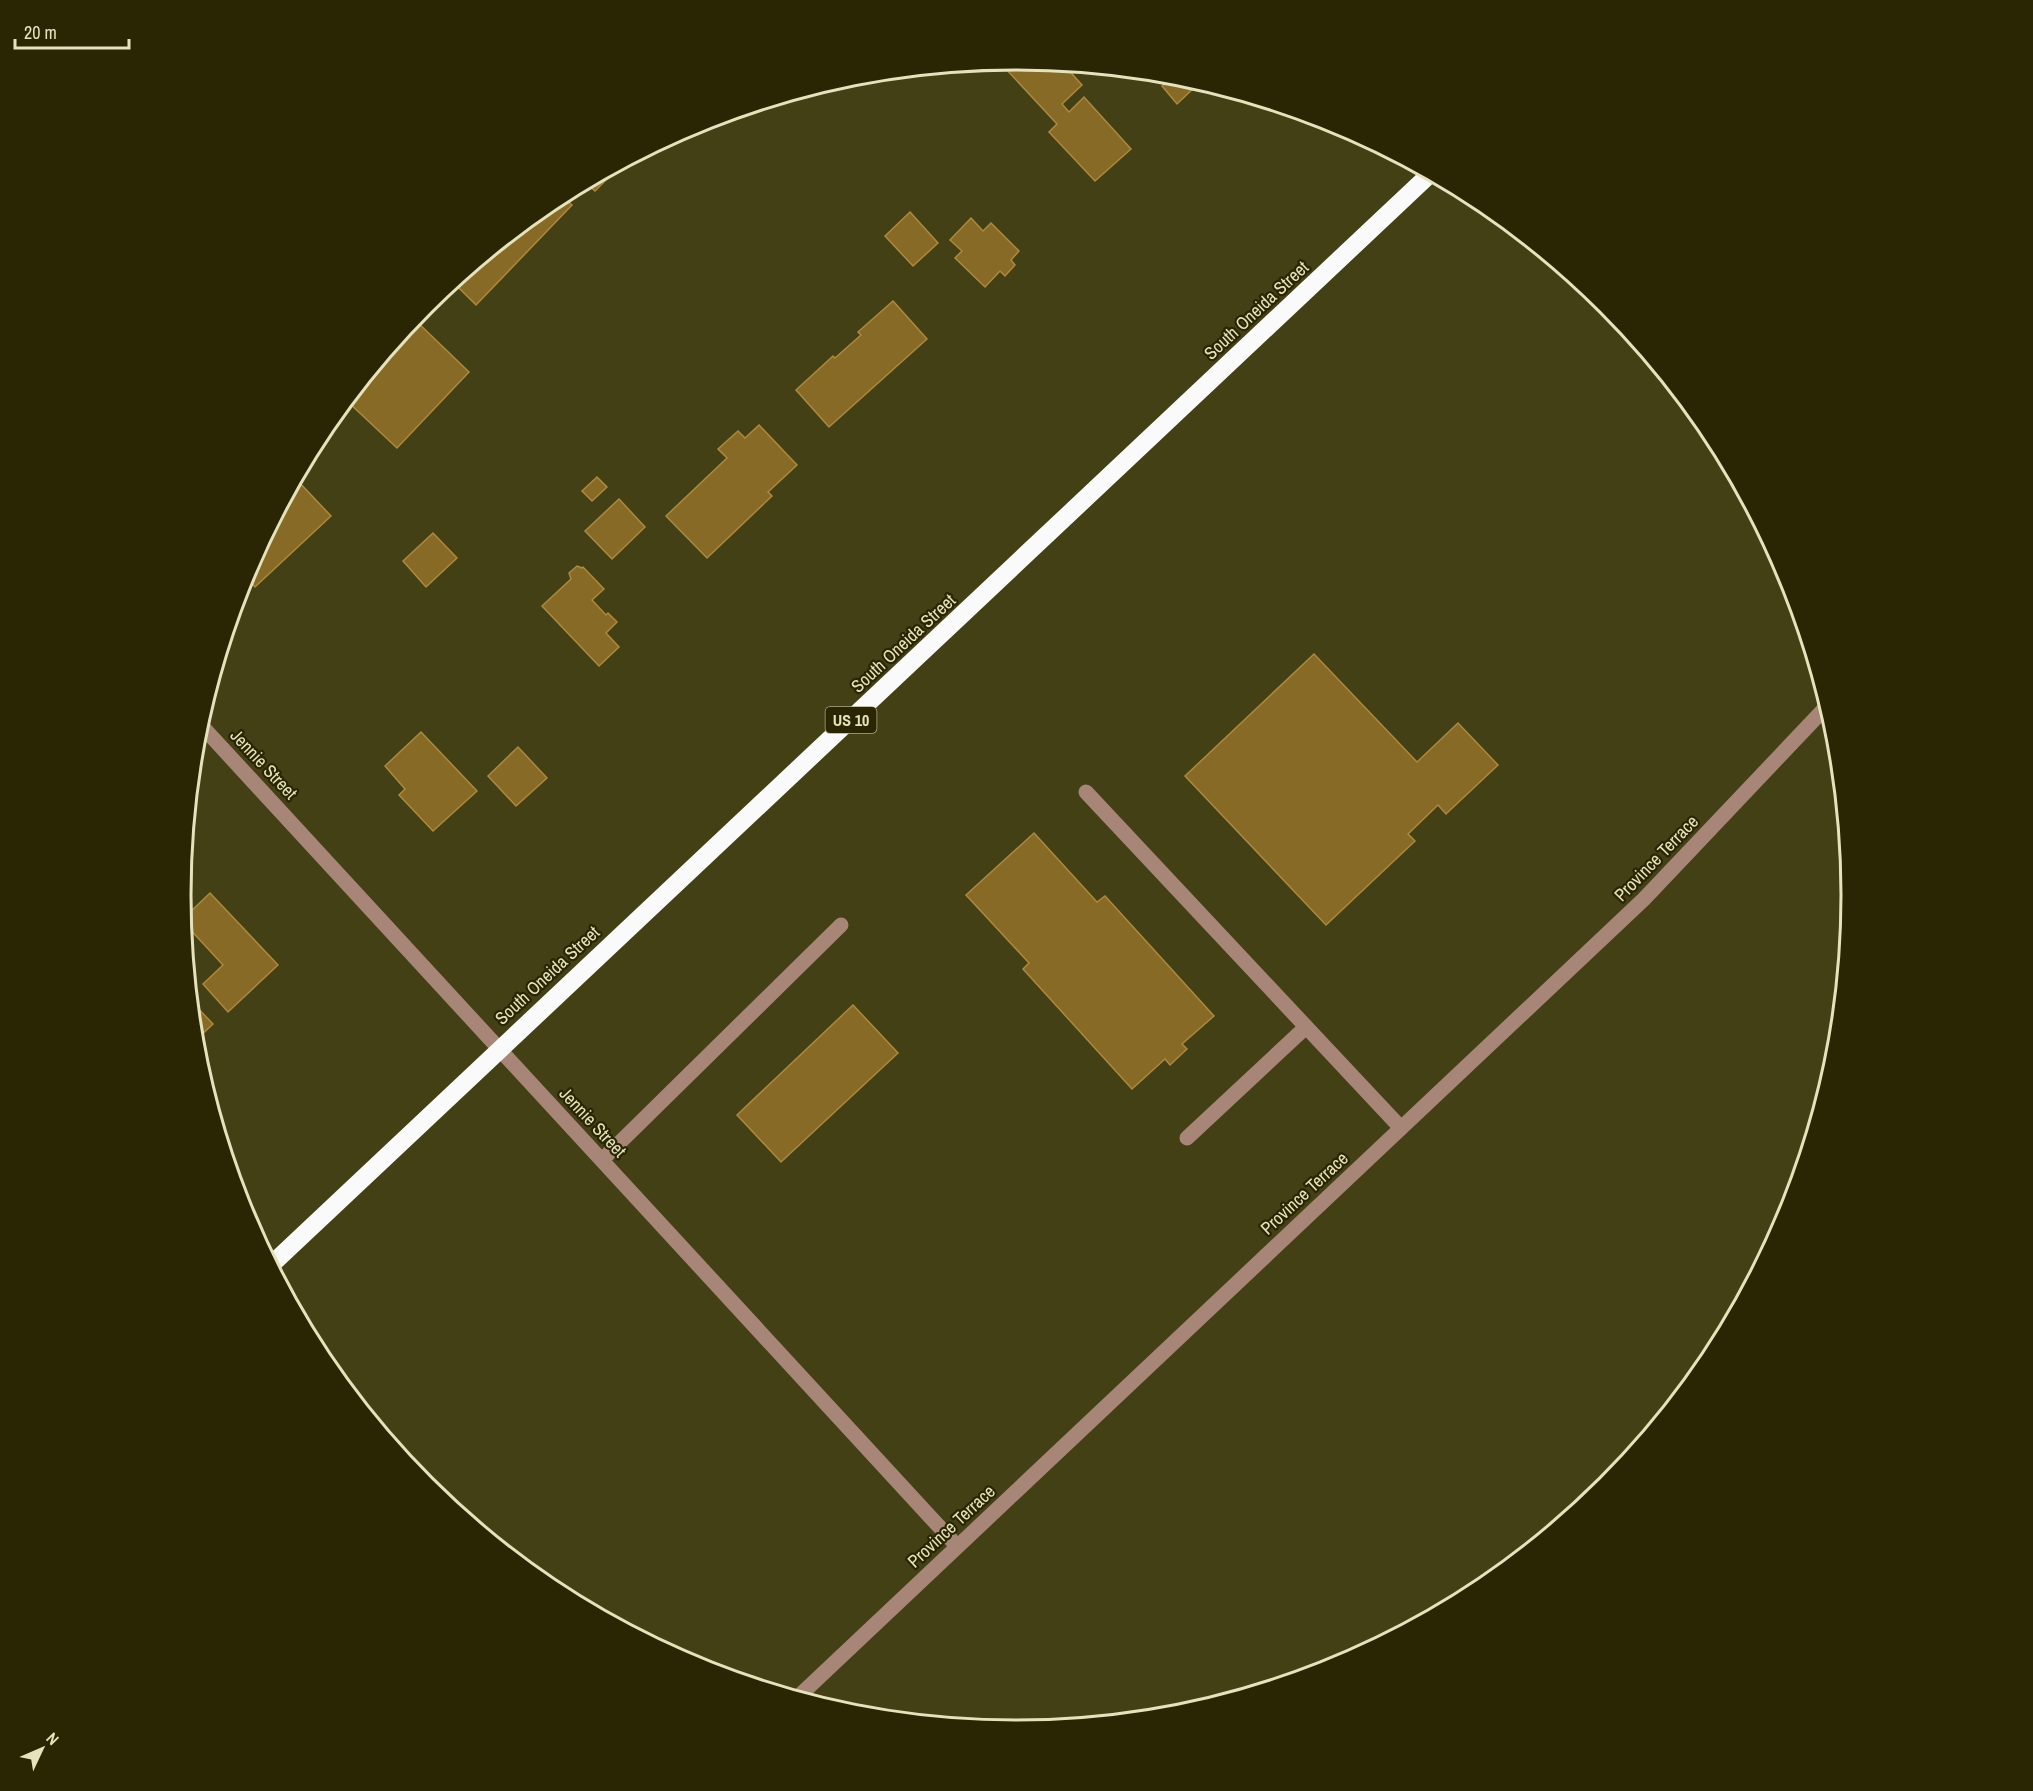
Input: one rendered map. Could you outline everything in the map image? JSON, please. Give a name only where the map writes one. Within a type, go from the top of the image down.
[{"type":"highway","name":"South Oneida Street","points":[[277,1260],[1425,179]]},
{"type":"street","name":"Province Terrace","points":[[803,1692],[1644,899],[1821,713]]},
{"type":"street","name":"Jennie Street","points":[[208,732],[957,1546]]},
{"type":"street","points":[[1086,792],[1401,1128]]},
{"type":"street","points":[[602,1160],[841,925]]},
{"type":"street","points":[[1187,1138],[1306,1027]]},
{"type":"building","points":[[1007,70],[1070,72],[1082,85],[1062,104],[1069,112],[1084,97],[1131,149],[1095,181],[1049,132],[1057,124]]},
{"type":"building","points":[[1164,84],[1192,90],[1177,104],[1162,86]]},
{"type":"building","points":[[606,180],[595,191],[592,188]]},
{"type":"building","points":[[570,203],[572,205],[476,305],[459,288],[514,241]]},
{"type":"building","points":[[910,212],[938,243],[913,266],[885,236]]},
{"type":"building","points":[[971,218],[983,231],[991,223],[1019,251],[1011,260],[1015,265],[1005,276],[1000,271],[985,287],[955,258],[962,251],[950,240]]},
{"type":"building","points":[[893,301],[927,339],[829,427],[796,390],[833,356],[835,358],[861,335],[858,332]]},
{"type":"building","points":[[421,325],[469,372],[397,448],[353,406]]},
{"type":"building","points":[[759,425],[797,465],[768,492],[772,496],[707,558],[666,516],[727,458],[718,449],[738,431],[745,438]]},
{"type":"building","points":[[597,477],[607,487],[592,501],[582,491]]},
{"type":"building","points":[[301,485],[331,516],[255,587],[252,584],[254,580]]},
{"type":"building","points":[[619,499],[645,527],[612,559],[585,531]]},
{"type":"building","points":[[433,533],[457,558],[426,587],[403,561]]},
{"type":"building","points":[[577,566],[583,567],[604,589],[592,600],[606,615],[608,613],[617,622],[606,633],[619,647],[599,666],[542,606],[571,579],[569,573]]},
{"type":"building","points":[[1314,654],[1417,762],[1458,723],[1498,765],[1446,814],[1438,805],[1408,834],[1415,841],[1326,925],[1185,776]]},
{"type":"building","points":[[421,732],[477,791],[433,831],[399,795],[405,789],[385,766]]},
{"type":"building","points":[[518,747],[547,778],[516,806],[488,776]]},
{"type":"building","points":[[1034,833],[1097,902],[1105,896],[1214,1016],[1182,1044],[1187,1049],[1170,1065],[1165,1059],[1132,1089],[1023,969],[1029,963],[966,895]]},
{"type":"building","points":[[210,893],[278,965],[228,1012],[203,984],[223,965],[192,932],[192,911]]},
{"type":"building","points":[[853,1005],[898,1053],[781,1162],[737,1115]]},
{"type":"building","points":[[200,1011],[213,1024],[204,1033]]}]
